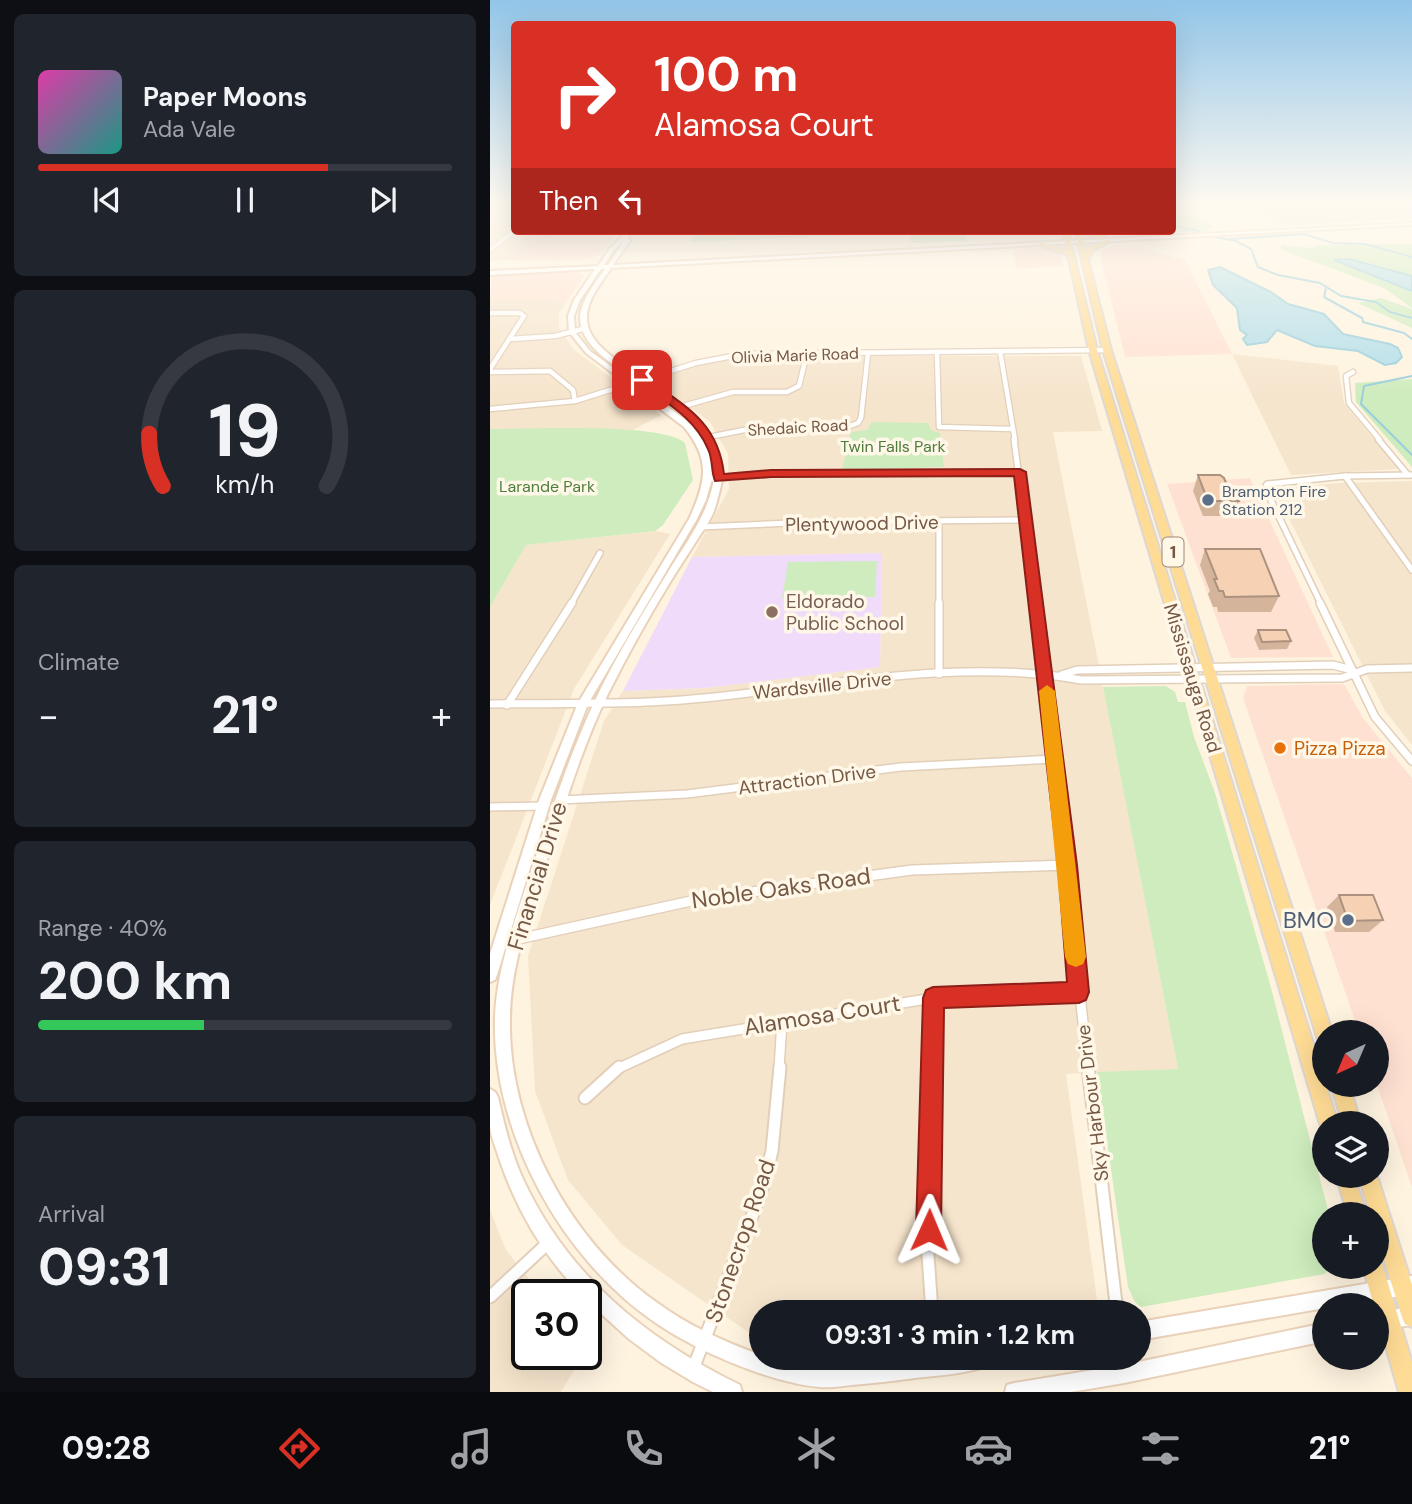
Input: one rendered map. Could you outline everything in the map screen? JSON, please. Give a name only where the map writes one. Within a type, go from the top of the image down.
[{"type":"main road","name":"Mississauga Road","points":[[1074,270],[1093,350],[1325,1111]]},
{"type":"main road","name":"Mississauga Road","points":[[1088,270],[1093,301],[1107,350],[1320,1020]]},
{"type":"main road","points":[[1372,1188],[1407,1285],[1412,1316]]},
{"type":"main road","points":[[1377,1279],[1380,1293]]},
{"type":"main road","points":[[1389,1336],[1410,1392]]},
{"type":"street","points":[[490,273],[532,270]]},
{"type":"street","points":[[598,270],[572,311],[572,332],[588,352],[671,411],[693,432],[707,458],[708,479],[771,474],[1020,472]]},
{"type":"street","points":[[511,339],[555,336],[583,329],[587,303],[609,270]]},
{"type":"street","points":[[490,313],[508,312],[524,316],[490,371]]},
{"type":"street","name":"Financial Drive","points":[[583,329],[596,346],[695,420],[709,437],[716,453],[719,478],[714,502],[665,579],[599,703],[560,800],[516,939],[503,1001],[504,1050],[513,1105],[538,1174],[558,1208],[594,1255],[633,1295],[679,1328],[749,1360]]},
{"type":"street","name":"Olivia Marie Road","points":[[490,409],[575,401],[720,358],[743,354],[1107,350]]},
{"type":"street","name":"Sky Harbour Drive","points":[[1000,351],[1020,472],[1116,1300]]},
{"type":"street","points":[[937,352],[939,427],[1012,429]]},
{"type":"street","points":[[680,407],[718,394],[796,389],[807,353]]},
{"type":"street","name":"Shedaic Road","points":[[709,437],[749,429],[850,426],[858,423],[869,353]]},
{"type":"street","points":[[490,371],[550,371],[573,390],[575,401]]},
{"type":"street","points":[[1353,372],[1346,376],[1349,403],[1410,475]]},
{"type":"street","points":[[1410,475],[1345,476],[1276,482],[1267,484],[1265,488],[1375,717],[1412,761]]},
{"type":"street","points":[[1345,476],[1412,570]]},
{"type":"street","name":"Financial Drive","points":[[490,975],[495,943],[583,703],[693,519],[708,479]]},
{"type":"street","name":"Plentywood Drive","points":[[700,527],[1024,520]]},
{"type":"street","points":[[939,521],[939,674]]},
{"type":"street","points":[[507,705],[564,617],[600,553]]},
{"type":"street","points":[[1192,673],[1333,665],[1352,670],[1412,668]]},
{"type":"street","name":"Wardsville Drive","points":[[1060,676],[1077,670],[1192,673]]},
{"type":"street","points":[[1192,673],[1342,678],[1352,670]]},
{"type":"street","name":"Wardsville Drive","points":[[490,704],[681,700],[864,679],[939,674],[1044,673],[1081,680],[1192,673]]},
{"type":"street","name":"Attraction Drive","points":[[560,800],[687,794],[901,767],[1054,759]]},
{"type":"street","points":[[490,807],[544,806]]},
{"type":"street","name":"Noble Oaks Road","points":[[495,943],[700,899],[885,873],[1067,865]]},
{"type":"street","name":"Alamosa Court","points":[[585,1098],[622,1063],[682,1039],[933,998],[1079,992]]},
{"type":"street","points":[[931,1300],[928,1255],[933,998]]},
{"type":"street","name":"Stonecrop Road","points":[[691,1373],[761,1193],[772,1152],[777,1115],[782,1021]]},
{"type":"street","points":[[490,1097],[517,1184],[549,1242],[618,1320],[691,1373],[733,1392]]},
{"type":"street","points":[[490,1297],[549,1242]]},
{"type":"street","points":[[1151,1329],[1407,1285]]},
{"type":"street","points":[[1389,1319],[1412,1316]]},
{"type":"street","points":[[1151,1361],[1312,1334]]},
{"type":"street","name":"Financial Drive","points":[[779,1370],[822,1378],[882,1370]]},
{"type":"street","points":[[1014,1392],[1106,1370]]},
{"type":"shaded area","points":[[1104,270],[1190,270],[1232,354],[1125,357]]},
{"type":"shaded area","points":[[576,271],[584,276],[565,304],[534,297],[490,299],[492,275]]},
{"type":"shaded area","points":[[534,297],[565,304],[559,313],[559,328],[574,350],[661,415],[633,430],[490,429],[490,299]]},
{"type":"shaded area","points":[[1232,354],[1338,366],[1344,403],[1399,469],[1291,475]]},
{"type":"shaded area","points":[[1081,356],[1102,431],[1053,432],[1178,1069],[1066,1074],[1097,1300],[749,1300],[748,1332],[622,1245],[568,1180],[535,1091],[528,956],[604,721],[623,691],[705,688],[880,667],[882,553],[692,557],[729,489],[728,454],[710,422],[653,381],[697,366],[743,357]]},
{"type":"shaded area","points":[[1250,478],[1333,657],[1231,658],[1167,484]]},
{"type":"shaded area","points":[[1412,481],[1412,745],[1385,711],[1276,492],[1280,488],[1340,483]]},
{"type":"shaded area","points":[[655,531],[670,534],[574,689],[490,905],[490,607],[526,545]]},
{"type":"shaded area","name":"Eldorado Public School","points":[[882,553],[880,667],[705,688],[623,691],[692,557]]},
{"type":"shaded area","points":[[1344,684],[1363,718],[1412,778],[1412,1187],[1389,1120],[1389,1111],[1386,1111],[1381,1097],[1390,1097],[1390,1020],[1355,1020],[1243,698],[1247,686]]},
{"type":"shaded area","points":[[490,1210],[506,1250],[529,1279],[511,1279],[511,1370],[574,1370],[561,1392],[490,1392]]},
{"type":"green space","points":[[1336,270],[1412,270],[1412,308],[1384,288]]},
{"type":"green space","points":[[1381,298],[1412,309],[1412,328],[1358,303]]},
{"type":"green space","points":[[1412,379],[1412,467],[1356,402],[1355,383]]},
{"type":"green space","name":"Twin Falls Park","points":[[872,422],[928,423],[931,430],[940,433],[944,467],[842,470],[851,432],[867,430]]},
{"type":"green space","name":"Larande Park","points":[[490,429],[623,429],[672,436],[685,443],[693,480],[663,525],[655,531],[526,545],[490,607]]},
{"type":"green space","points":[[877,561],[875,597],[782,598],[788,562]]},
{"type":"green space","points":[[1166,686],[1175,692],[1178,702],[1185,702],[1194,737],[1215,793],[1270,984],[1312,1148],[1312,1188],[1322,1188],[1326,1202],[1312,1202],[1312,1276],[1151,1305],[1151,1300],[1134,1300],[1128,1287],[1097,1072],[1178,1069],[1103,687]]},
{"type":"water","points":[[1208,270],[1226,270],[1271,292],[1288,304],[1324,314],[1343,334],[1390,344],[1398,348],[1402,357],[1396,363],[1385,365],[1358,351],[1315,346],[1277,330],[1267,342],[1247,345],[1243,339],[1247,335],[1240,330],[1237,308],[1213,285]]},
{"type":"water","points":[[1359,270],[1390,270],[1412,276],[1412,291]]},
{"type":"building","points":[[1198,475],[1220,475],[1229,490],[1235,490],[1239,501],[1208,501]]},
{"type":"building","points":[[1205,549],[1260,549],[1279,596],[1225,597],[1214,579],[1217,579]]},
{"type":"building","points":[[1258,630],[1286,630],[1291,641],[1262,642]]},
{"type":"building","points":[[1339,895],[1373,895],[1383,920],[1348,921]]},
{"type":"waterway","points":[[1265,270],[1320,283],[1341,296],[1376,302],[1390,312],[1412,318]]},
{"type":"waterway","points":[[1326,287],[1324,297],[1362,318],[1363,322],[1404,333],[1412,339]]},
{"type":"waterway","points":[[1412,376],[1364,386],[1361,404],[1412,455]]},
{"type":"slow traffic","points":[[1047,691],[1076,957]]},
{"type":"place","name":"Brampton Fire Station 212","points":[[1208,500]]},
{"type":"place","name":"Eldorado Public School","points":[[772,612]]},
{"type":"place","name":"Pizza Pizza","points":[[1280,748]]},
{"type":"place","name":"BMO","points":[[1348,920]]},
{"type":"route","points":[[642,380],[688,413],[705,430],[716,453],[719,478],[771,474],[1020,472],[1049,705],[1079,992],[933,998],[929,1230]]}]
